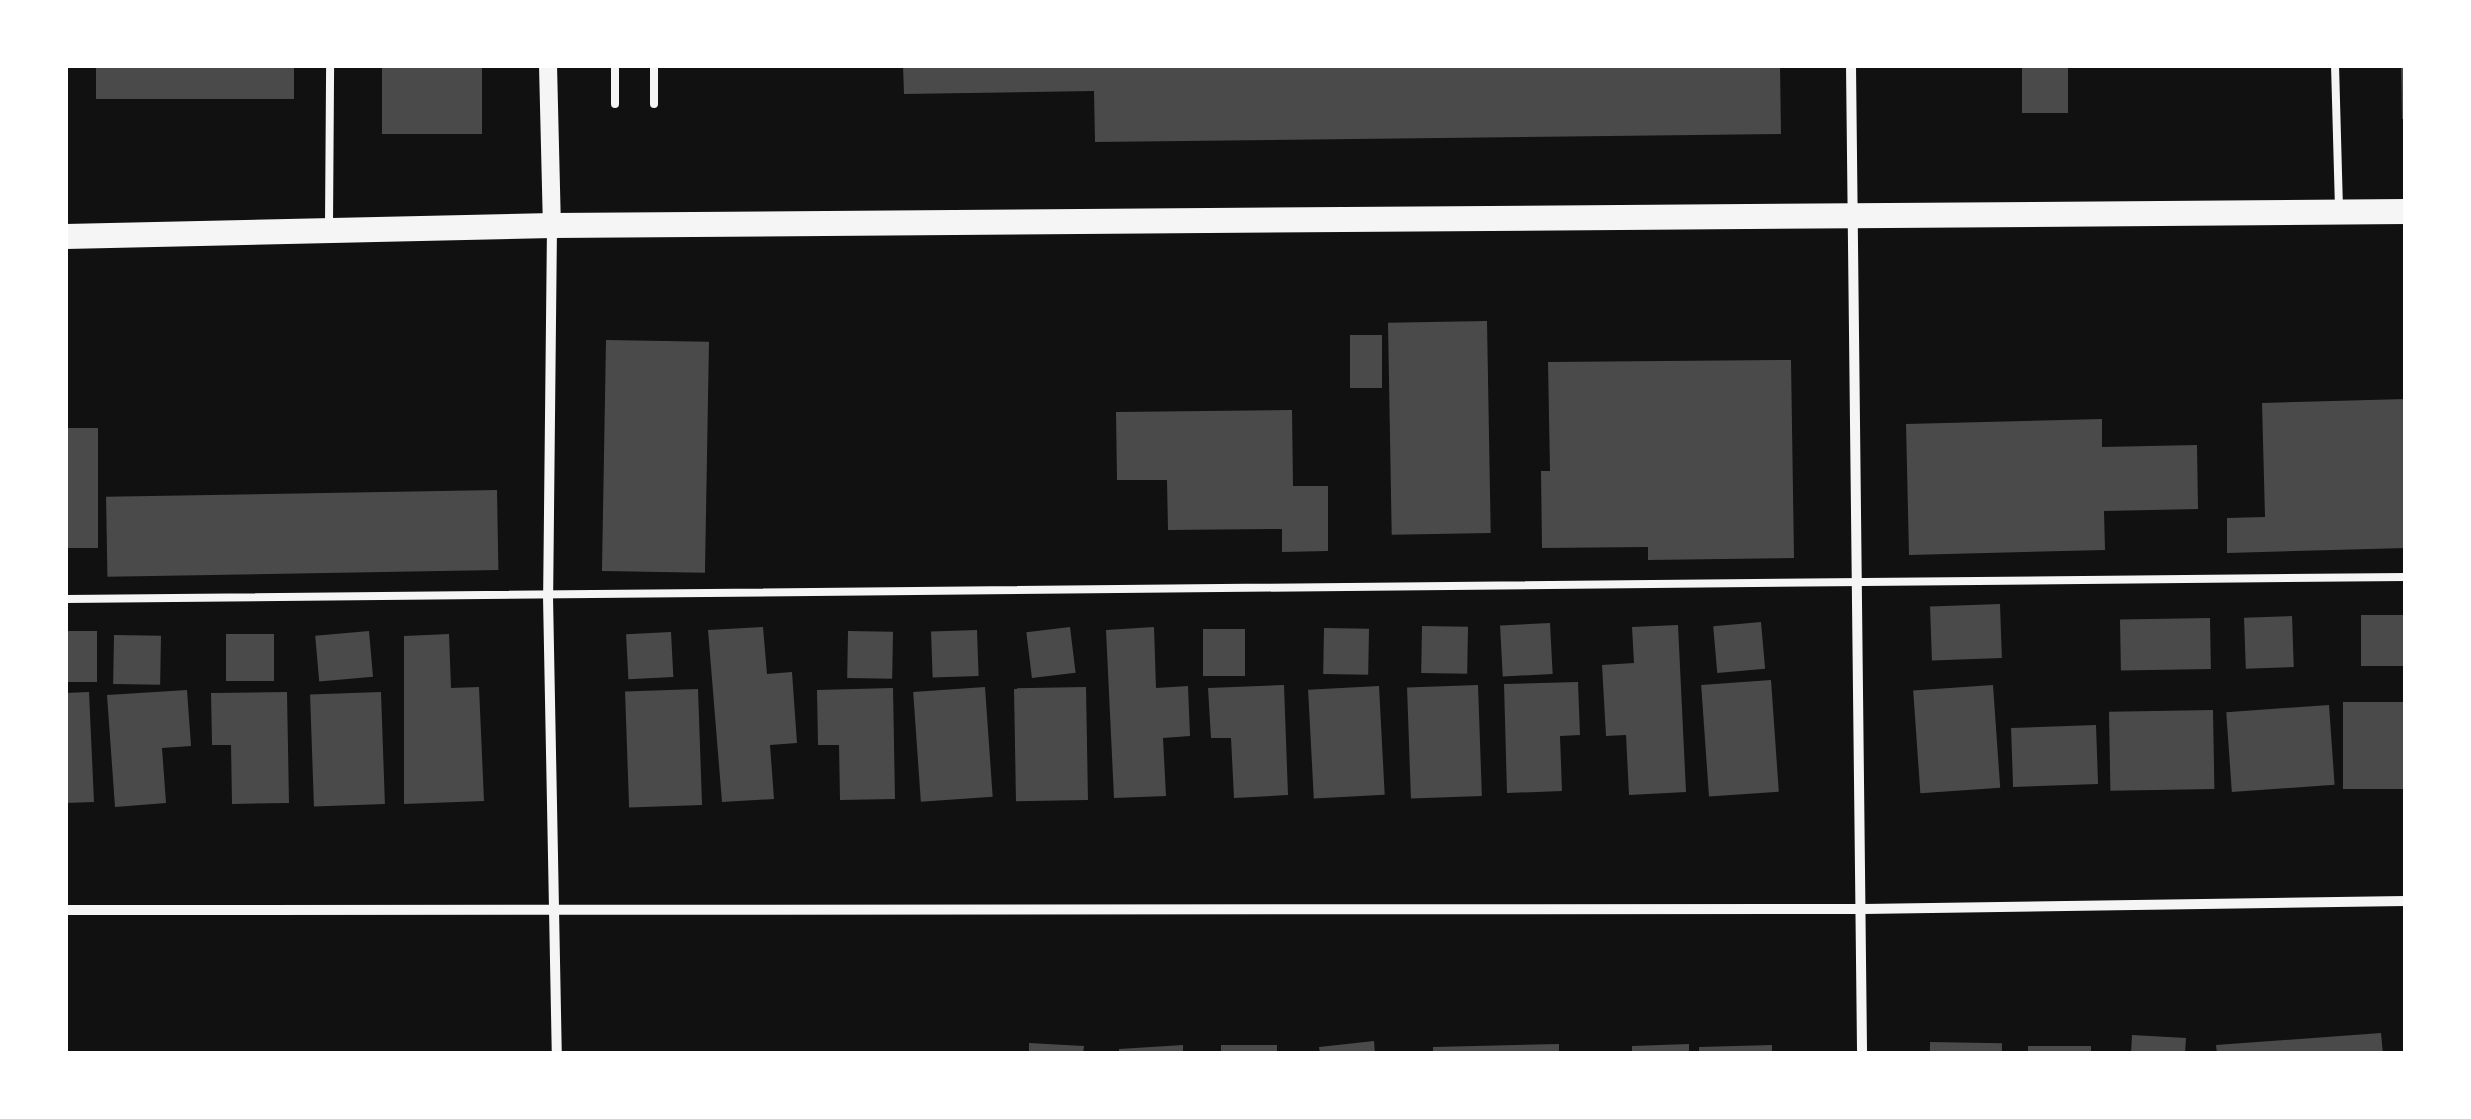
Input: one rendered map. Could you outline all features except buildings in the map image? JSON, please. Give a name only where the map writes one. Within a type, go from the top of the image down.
[{"type":"main road","points":[[65,236],[552,225],[1852,219],[2406,211]]},
{"type":"street","points":[[548,65],[552,225],[548,596],[557,1054]]},
{"type":"street","points":[[1851,65],[1862,1054]]},
{"type":"street","points":[[65,910],[1863,909],[2406,901]]},
{"type":"lane","points":[[329,230],[330,65]]},
{"type":"lane","points":[[615,65],[616,104]]},
{"type":"lane","points":[[654,65],[654,104]]},
{"type":"lane","points":[[2335,65],[2339,212]]},
{"type":"lane","points":[[65,598],[2406,577]]}]
